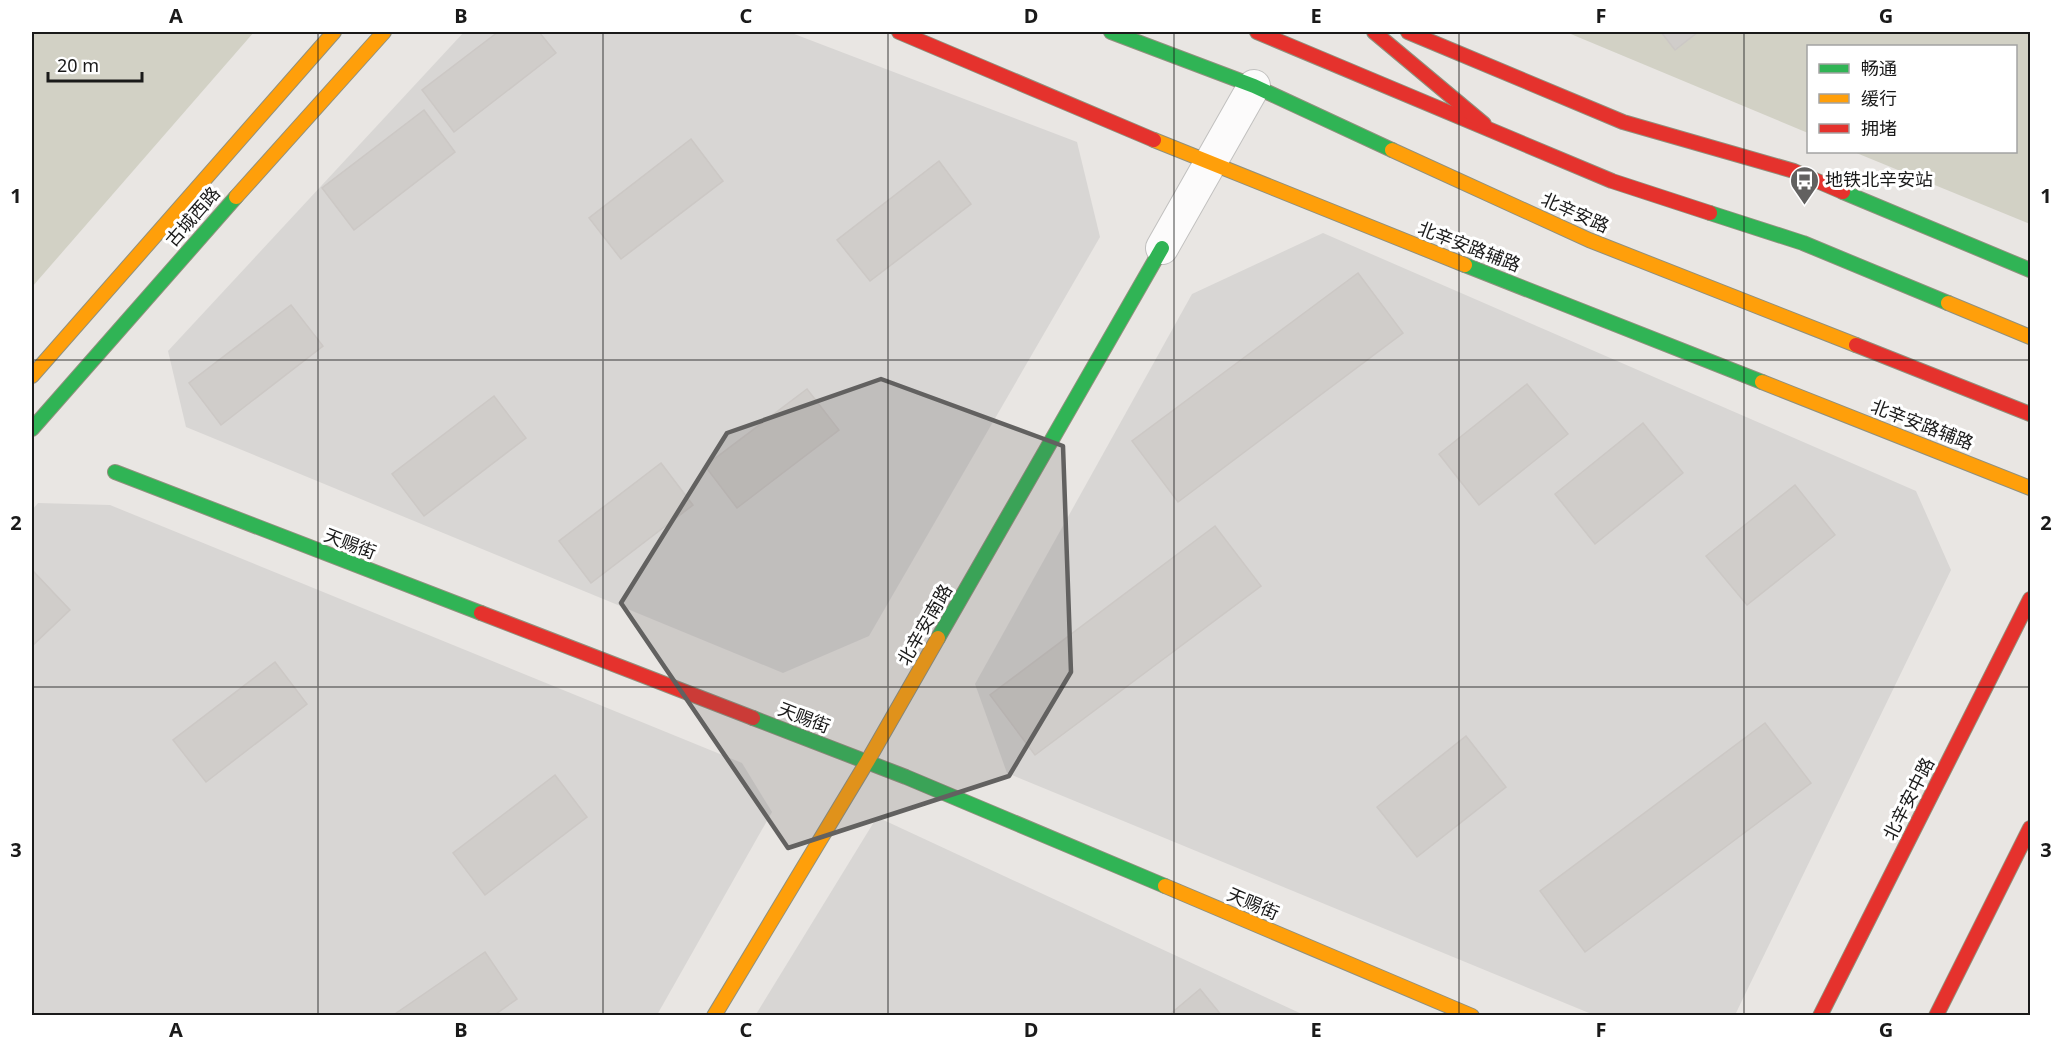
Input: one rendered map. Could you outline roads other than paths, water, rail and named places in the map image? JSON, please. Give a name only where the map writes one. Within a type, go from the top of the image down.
[{"type":"street","name":"古城西路","points":[[32,376],[334,32]]},
{"type":"street","name":"古城西路","points":[[32,429],[265,163],[384,32]]},
{"type":"street","name":"北辛安路辅路","points":[[899,32],[1210,164],[2031,488]]},
{"type":"street","name":"北辛安路","points":[[1111,32],[1254,86],[1589,240],[2031,414]]},
{"type":"street","points":[[1257,32],[1612,181],[1803,243],[2031,337]]},
{"type":"street","points":[[1374,32],[1492,131]]},
{"type":"street","points":[[1408,32],[1623,122],[1794,171],[2031,270]]},
{"type":"street","points":[[1162,248],[1254,86]]},
{"type":"street","name":"北辛安南路","points":[[714,1016],[867,762],[1162,248]]},
{"type":"street","name":"天赐街","points":[[115,472],[867,762],[1472,1016]]},
{"type":"street","name":"北辛安中路","points":[[1820,1016],[2031,599]]},
{"type":"street","points":[[1936,1016],[2031,828]]},
{"type":"place","name":"地铁北辛安站","points":[[1804,206]]}]
